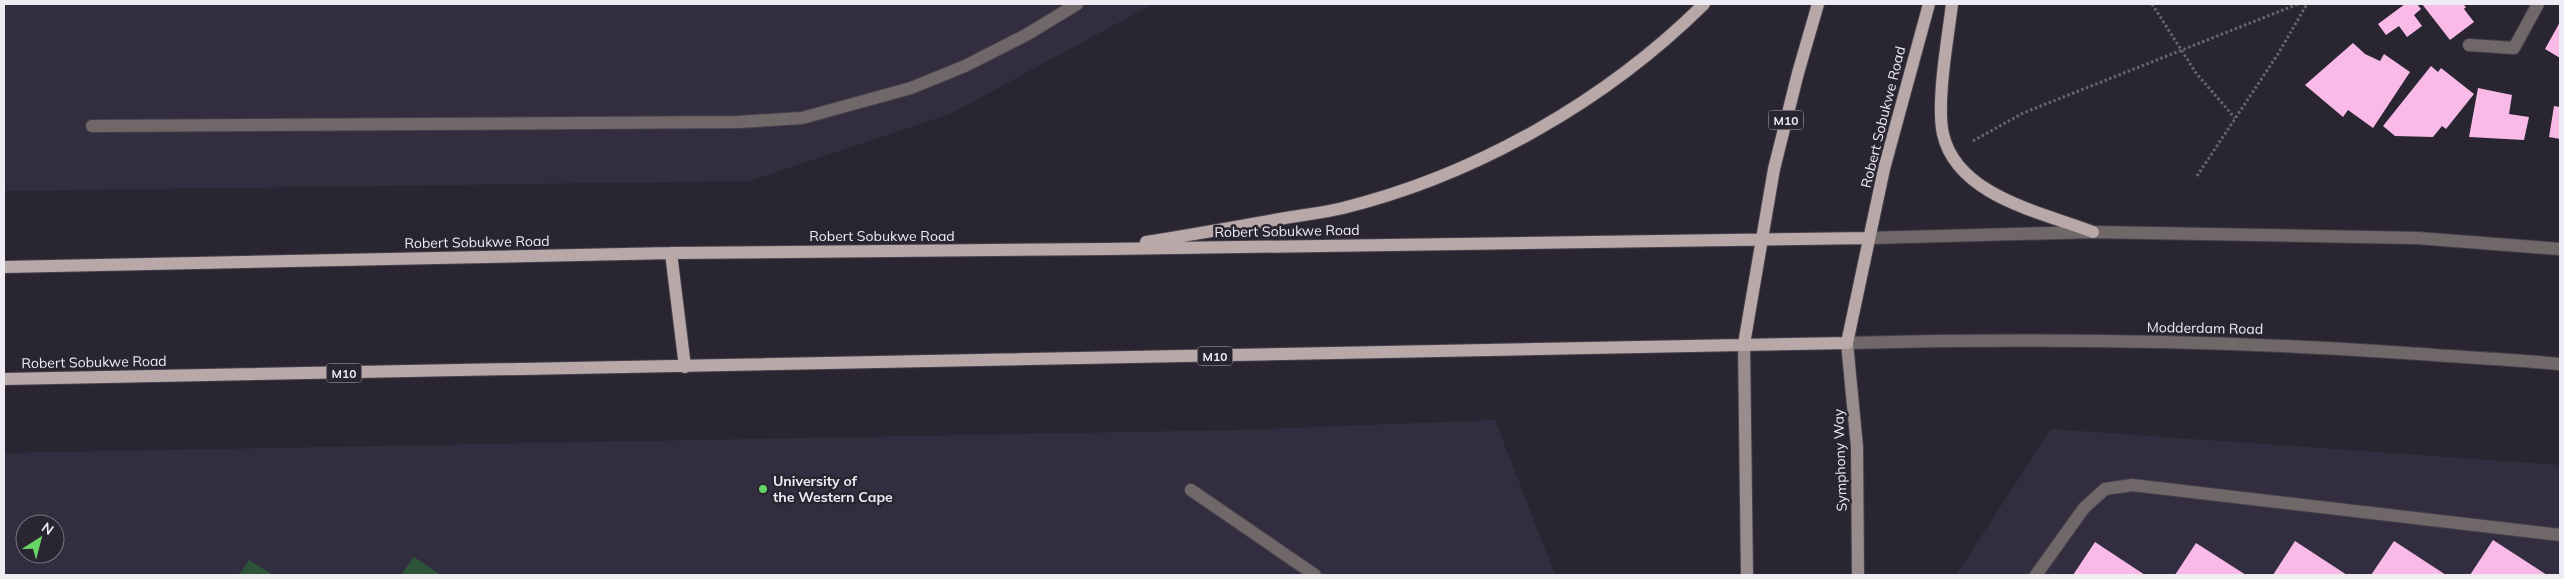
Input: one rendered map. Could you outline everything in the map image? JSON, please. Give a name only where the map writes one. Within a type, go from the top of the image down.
[{"type":"main road","points":[[1107,249],[1343,208],[1409,187],[1490,154],[1550,123],[1609,84],[1653,50],[1704,4]]},
{"type":"main road","name":"M10","points":[[1744,344],[1774,169],[1798,73],[1818,4]]},
{"type":"main road","name":"Robert Sobukwe Road","points":[[4,379],[1847,343],[1868,238],[1889,150],[1929,4]]},
{"type":"main road","points":[[1952,4],[1942,100],[1943,133],[1954,161],[1975,182],[1999,197],[2093,232]]},
{"type":"main road","name":"Robert Sobukwe Road","points":[[4,267],[671,252],[1107,249],[1868,238]]},
{"type":"main road","points":[[671,252],[685,367]]},
{"type":"main road","name":"Symphony Way","points":[[1847,343],[1858,447],[1858,575]]},
{"type":"main road","points":[[1744,344],[1747,575]]},
{"type":"street","points":[[92,126],[728,122],[802,118],[912,88],[965,66],[1026,35],[1076,4]]},
{"type":"street","points":[[2469,45],[2514,48],[2538,4]]},
{"type":"street","points":[[1868,238],[2093,232],[2417,238],[2560,249]]},
{"type":"street","name":"Modderdam Road","points":[[1847,343],[2061,339],[2270,344],[2500,358],[2560,364]]},
{"type":"street","points":[[2036,575],[2084,508],[2105,490],[2132,485],[2560,535]]},
{"type":"street","points":[[1191,490],[1315,575]]},
{"type":"path","points":[[2152,4],[2196,73],[2235,118]]},
{"type":"path","points":[[1971,143],[2023,113],[2298,4]]},
{"type":"path","points":[[2197,176],[2278,54],[2307,4]]},
{"type":"shaded area","points":[[4,4],[1153,4],[950,114],[750,181],[4,191]]},
{"type":"shaded area","name":"University of the Western Cape","points":[[1495,420],[1555,575],[4,575],[4,453],[1237,430]]},
{"type":"shaded area","points":[[2051,429],[2560,465],[2560,575],[1956,575]]},
{"type":"green space","points":[[414,557],[441,575],[401,575]]},
{"type":"green space","points":[[249,560],[273,575],[239,575]]},
{"type":"building","points":[[2405,4],[2417,4],[2421,9],[2414,15],[2422,26],[2407,37],[2399,26],[2386,35],[2378,24]]},
{"type":"building","points":[[2422,4],[2463,4],[2466,7],[2464,9],[2474,22],[2450,40]]},
{"type":"building","points":[[2560,22],[2560,58],[2545,49]]},
{"type":"building","points":[[2353,43],[2365,54],[2380,61],[2384,54],[2410,72],[2373,128],[2348,110],[2343,117],[2305,85]]},
{"type":"building","points":[[2431,66],[2438,72],[2441,68],[2474,94],[2446,129],[2442,126],[2433,137],[2395,136],[2383,126]]},
{"type":"building","points":[[2478,88],[2512,95],[2509,114],[2529,117],[2524,140],[2469,137]]},
{"type":"building","points":[[2554,106],[2560,107],[2560,139],[2549,137]]},
{"type":"building","points":[[2493,540],[2547,575],[2470,575]]},
{"type":"building","points":[[2295,541],[2347,575],[2273,575]]},
{"type":"building","points":[[2394,541],[2446,575],[2371,575]]},
{"type":"building","points":[[2095,542],[2145,575],[2073,575]]},
{"type":"building","points":[[2196,543],[2246,575],[2175,575]]},
{"type":"place","name":"University of the Western Cape","points":[[763,489]]}]
